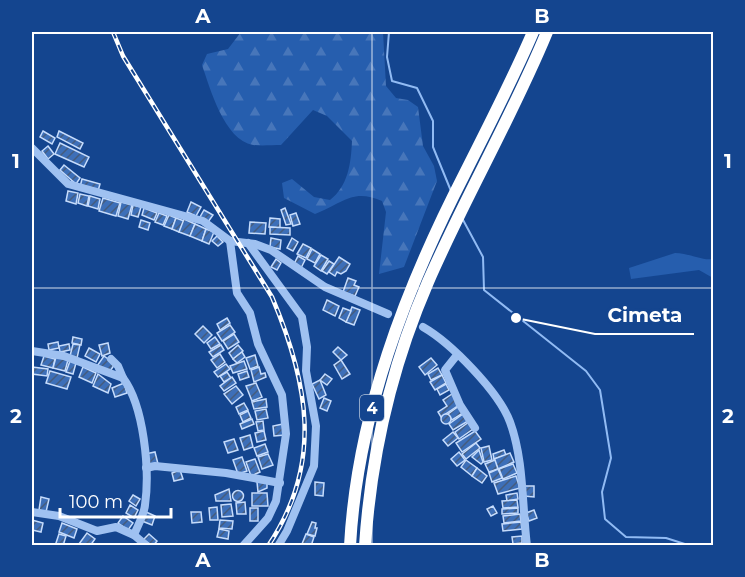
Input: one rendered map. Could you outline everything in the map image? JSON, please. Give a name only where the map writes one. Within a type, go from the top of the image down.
[{"type":"highway","name":"4","points":[[350,546],[356,482],[384,362],[417,275],[508,89],[533,32]]},
{"type":"highway","name":"4","points":[[364,546],[371,477],[400,358],[428,283],[517,100],[547,32]]},
{"type":"street","points":[[32,148],[68,184],[203,221],[230,241],[248,243],[271,250],[325,287],[388,314]]},
{"type":"street","points":[[230,241],[237,293],[250,312],[258,345],[283,400],[286,434],[276,501],[268,518],[243,546]]},
{"type":"street","points":[[248,243],[302,317],[307,347],[306,371],[316,426],[317,452],[312,473],[287,531],[278,546]]},
{"type":"street","points":[[423,327],[479,376],[509,421],[520,471],[527,546]]},
{"type":"street","points":[[32,351],[64,356],[123,378]]},
{"type":"street","points":[[457,355],[445,370],[460,405],[475,428]]},
{"type":"street","points":[[111,359],[118,366],[138,412],[146,468],[145,506],[134,535]]},
{"type":"street","points":[[146,468],[155,466],[226,473],[280,483]]},
{"type":"street","points":[[32,512],[59,516],[92,530],[116,527],[134,535],[147,546]]},
{"type":"green space","points":[[241,32],[383,32],[386,86],[396,98],[408,100],[418,107],[423,146],[434,166],[437,181],[404,267],[379,274],[386,212],[382,201],[372,197],[355,197],[315,214],[284,198],[282,183],[292,179],[314,197],[330,200],[345,181],[351,158],[352,141],[327,116],[313,110],[281,145],[253,145],[234,134],[226,124],[202,65],[207,54],[228,49]]},
{"type":"green space","points":[[675,253],[713,259],[713,278],[699,270],[631,279],[629,268]]},
{"type":"building","points":[[43,131],[55,138],[52,144],[40,137]]},
{"type":"building","points":[[59,131],[83,143],[80,149],[57,137]]},
{"type":"building","points":[[60,143],[89,157],[84,167],[55,154]]},
{"type":"building","points":[[48,146],[54,154],[48,159],[42,151]]},
{"type":"building","points":[[64,165],[80,178],[76,184],[60,170]]},
{"type":"building","points":[[82,179],[100,184],[98,191],[80,187]]},
{"type":"building","points":[[68,191],[78,193],[76,204],[66,201]]},
{"type":"building","points":[[80,194],[89,196],[87,206],[78,203]]},
{"type":"building","points":[[90,196],[100,199],[98,209],[88,206]]},
{"type":"building","points":[[103,198],[120,203],[116,216],[99,211]]},
{"type":"building","points":[[121,202],[132,205],[128,219],[118,216]]},
{"type":"building","points":[[191,202],[201,207],[196,216],[187,212]]},
{"type":"building","points":[[133,205],[141,207],[138,217],[131,215]]},
{"type":"building","points":[[144,208],[157,213],[154,220],[142,215]]},
{"type":"building","points":[[285,208],[291,224],[286,225],[281,210]]},
{"type":"building","points":[[204,210],[213,215],[208,222],[200,217]]},
{"type":"building","points":[[159,213],[167,216],[163,225],[155,222]]},
{"type":"building","points":[[296,213],[300,224],[293,226],[290,215]]},
{"type":"building","points":[[169,215],[176,218],[172,229],[164,226]]},
{"type":"building","points":[[176,218],[184,221],[179,232],[172,229]]},
{"type":"building","points":[[270,218],[280,219],[280,228],[269,227]]},
{"type":"building","points":[[184,219],[195,224],[190,236],[179,232]]},
{"type":"building","points":[[141,220],[150,223],[148,230],[139,227]]},
{"type":"building","points":[[250,222],[266,223],[265,234],[249,233]]},
{"type":"building","points":[[195,224],[206,229],[202,241],[190,236]]},
{"type":"building","points":[[270,227],[290,228],[290,235],[270,234]]},
{"type":"building","points":[[206,229],[214,232],[209,244],[202,241]]},
{"type":"building","points":[[217,236],[223,242],[218,246],[212,241]]},
{"type":"building","points":[[271,238],[281,240],[280,249],[270,247]]},
{"type":"building","points":[[292,238],[298,242],[293,251],[287,248]]},
{"type":"building","points":[[303,244],[311,248],[306,258],[297,254]]},
{"type":"building","points":[[312,249],[320,254],[315,263],[307,259]]},
{"type":"building","points":[[321,255],[328,259],[321,271],[314,266]]},
{"type":"building","points":[[298,256],[305,260],[301,268],[294,264]]},
{"type":"building","points":[[339,257],[350,264],[346,271],[341,274],[337,272],[335,276],[329,272]]},
{"type":"building","points":[[276,259],[281,263],[277,270],[271,267]]},
{"type":"building","points":[[329,261],[334,264],[327,274],[322,271]]},
{"type":"building","points":[[348,278],[356,281],[354,285],[359,287],[355,296],[343,292]]},
{"type":"building","points":[[327,300],[339,306],[335,316],[323,310]]},
{"type":"building","points":[[352,307],[360,310],[354,325],[346,322]]},
{"type":"building","points":[[343,308],[351,311],[346,322],[339,318]]},
{"type":"building","points":[[227,318],[230,323],[220,330],[217,324]]},
{"type":"building","points":[[230,325],[235,332],[222,341],[217,333]]},
{"type":"building","points":[[203,326],[212,335],[204,343],[195,334]]},
{"type":"building","points":[[234,334],[239,342],[228,349],[223,341]]},
{"type":"building","points":[[73,337],[82,339],[81,345],[72,343]]},
{"type":"building","points":[[215,337],[220,344],[211,349],[207,343]]},
{"type":"building","points":[[58,342],[59,348],[49,350],[48,344]]},
{"type":"building","points":[[108,343],[110,353],[102,356],[99,345]]},
{"type":"building","points":[[69,344],[70,350],[60,352],[59,346]]},
{"type":"building","points":[[73,344],[80,345],[77,358],[70,356]]},
{"type":"building","points":[[221,345],[224,350],[213,357],[209,352]]},
{"type":"building","points":[[238,345],[243,351],[233,359],[229,353]]},
{"type":"building","points":[[338,347],[347,355],[341,360],[333,352]]},
{"type":"building","points":[[89,348],[100,354],[96,362],[85,356]]},
{"type":"building","points":[[242,352],[245,357],[237,363],[233,359]]},
{"type":"building","points":[[220,354],[225,362],[217,368],[211,360]]},
{"type":"building","points":[[255,355],[258,366],[250,369],[246,358]]},
{"type":"building","points":[[44,356],[55,359],[53,368],[41,365]]},
{"type":"building","points":[[104,356],[115,364],[108,374],[97,366]]},
{"type":"building","points":[[56,357],[68,360],[65,371],[53,368]]},
{"type":"building","points":[[431,358],[437,365],[425,375],[419,367]]},
{"type":"building","points":[[341,360],[350,374],[342,379],[334,365]]},
{"type":"building","points":[[70,361],[76,363],[73,374],[66,372]]},
{"type":"building","points":[[244,361],[247,369],[233,373],[230,366]]},
{"type":"building","points":[[226,364],[230,369],[218,377],[214,372]]},
{"type":"building","points":[[32,367],[48,369],[47,376],[32,374]]},
{"type":"building","points":[[83,367],[96,373],[92,383],[79,377]]},
{"type":"building","points":[[259,367],[261,374],[265,373],[266,377],[254,382],[251,370]]},
{"type":"building","points":[[438,368],[442,375],[431,380],[428,374]]},
{"type":"building","points":[[50,371],[71,377],[67,389],[46,383]]},
{"type":"building","points":[[247,371],[249,377],[240,380],[238,374]]},
{"type":"building","points":[[227,372],[231,378],[224,382],[220,376]]},
{"type":"building","points":[[98,374],[111,384],[108,393],[93,386]]},
{"type":"building","points":[[325,374],[332,379],[327,385],[320,380]]},
{"type":"building","points":[[442,375],[446,383],[435,390],[430,382]]},
{"type":"building","points":[[232,377],[236,383],[224,391],[220,386]]},
{"type":"building","points":[[320,380],[326,395],[319,399],[312,384]]},
{"type":"building","points":[[124,383],[127,393],[115,397],[112,388]]},
{"type":"building","points":[[256,383],[262,397],[252,401],[246,386]]},
{"type":"building","points":[[446,384],[449,390],[440,395],[437,389]]},
{"type":"building","points":[[236,386],[243,395],[232,404],[224,394]]},
{"type":"building","points":[[452,394],[459,405],[441,417],[438,412],[447,406],[443,400]]},
{"type":"building","points":[[324,398],[331,401],[327,411],[320,408]]},
{"type":"building","points":[[266,399],[267,407],[254,409],[252,402]]},
{"type":"building","points":[[244,403],[248,410],[239,414],[236,407]]},
{"type":"building","points":[[459,406],[463,413],[452,420],[448,414]]},
{"type":"building","points":[[266,409],[268,418],[257,420],[255,411]]},
{"type":"building","points":[[248,411],[251,418],[243,422],[240,415]]},
{"type":"building","points":[[446,414],[451,419],[446,424],[441,419]]},
{"type":"building","points":[[463,414],[468,421],[453,430],[449,424]]},
{"type":"building","points":[[252,419],[254,424],[242,429],[240,424]]},
{"type":"building","points":[[263,421],[264,430],[258,431],[256,422]]},
{"type":"building","points":[[469,422],[473,429],[459,439],[455,432]]},
{"type":"building","points":[[283,424],[285,435],[274,436],[273,426]]},
{"type":"building","points":[[264,431],[266,440],[257,442],[255,433]]},
{"type":"building","points":[[475,431],[481,439],[462,452],[456,443]]},
{"type":"building","points":[[453,432],[458,438],[448,446],[443,440]]},
{"type":"building","points":[[250,435],[253,447],[244,450],[240,438]]},
{"type":"building","points":[[234,439],[238,450],[228,453],[224,442]]},
{"type":"building","points":[[476,443],[480,448],[466,459],[462,454]]},
{"type":"building","points":[[265,444],[268,452],[257,456],[254,448]]},
{"type":"building","points":[[489,446],[492,460],[484,462],[481,448]]},
{"type":"building","points":[[479,450],[483,462],[481,464],[472,457]]},
{"type":"building","points":[[504,450],[506,455],[494,459],[493,454]]},
{"type":"building","points":[[155,452],[158,464],[147,466],[145,454]]},
{"type":"building","points":[[459,452],[465,460],[457,466],[451,459]]},
{"type":"building","points":[[510,453],[514,462],[498,469],[494,459]]},
{"type":"building","points":[[268,454],[273,465],[262,469],[258,457]]},
{"type":"building","points":[[242,457],[247,471],[238,474],[233,460]]},
{"type":"building","points":[[255,459],[260,472],[251,476],[246,462]]},
{"type":"building","points":[[466,460],[477,468],[472,476],[461,467]]},
{"type":"building","points":[[495,460],[498,469],[489,472],[485,464]]},
{"type":"building","points":[[513,464],[517,473],[503,479],[499,469]]},
{"type":"building","points":[[477,468],[487,476],[482,483],[472,476]]},
{"type":"building","points":[[498,469],[502,478],[492,482],[489,473]]},
{"type":"building","points":[[180,470],[183,479],[174,481],[172,473]]},
{"type":"building","points":[[516,476],[520,488],[498,494],[494,483]]},
{"type":"building","points":[[257,482],[267,483],[267,488],[258,492]]},
{"type":"building","points":[[315,482],[324,483],[323,496],[315,495]]},
{"type":"building","points":[[524,486],[534,486],[534,497],[524,496]]},
{"type":"building","points":[[229,489],[231,501],[216,501],[215,495]]},
{"type":"building","points":[[238,491],[242,492],[242,500],[238,501],[234,500],[233,496],[234,492]]},
{"type":"building","points":[[252,493],[267,493],[268,506],[252,506]]},
{"type":"building","points":[[517,493],[518,499],[507,501],[506,495]]},
{"type":"building","points":[[133,495],[140,499],[136,506],[129,501]]},
{"type":"building","points":[[41,497],[49,499],[46,512],[39,510]]},
{"type":"building","points":[[517,500],[518,507],[503,508],[502,501]]},
{"type":"building","points":[[245,502],[246,514],[237,514],[236,503]]},
{"type":"building","points":[[231,504],[233,516],[222,517],[221,505]]},
{"type":"building","points":[[130,505],[138,510],[134,518],[126,513]]},
{"type":"building","points":[[493,506],[497,513],[491,516],[487,509]]},
{"type":"building","points":[[217,507],[218,520],[210,520],[209,508]]},
{"type":"building","points":[[250,508],[258,508],[258,521],[250,521]]},
{"type":"building","points":[[518,508],[518,513],[502,514],[502,509]]},
{"type":"building","points":[[534,510],[537,518],[529,521],[526,513]]},
{"type":"building","points":[[146,512],[155,516],[152,525],[142,521]]},
{"type":"building","points":[[191,512],[201,512],[202,522],[192,523]]},
{"type":"building","points":[[520,514],[521,521],[504,523],[503,516]]},
{"type":"building","points":[[123,516],[133,523],[128,530],[118,523]]},
{"type":"building","points":[[32,520],[43,523],[41,532],[32,530]]},
{"type":"building","points":[[220,520],[233,521],[232,529],[219,528]]},
{"type":"building","points":[[312,522],[316,523],[315,536],[307,534]]},
{"type":"building","points":[[521,522],[522,529],[503,531],[502,524]]},
{"type":"building","points":[[62,523],[77,529],[74,538],[59,532]]},
{"type":"building","points":[[219,529],[229,531],[228,539],[217,537]]},
{"type":"building","points":[[87,533],[95,539],[90,546],[81,546],[79,544]]},
{"type":"building","points":[[59,534],[66,536],[63,546],[55,546]]},
{"type":"building","points":[[149,534],[157,541],[153,546],[143,540]]},
{"type":"building","points":[[306,534],[314,537],[311,546],[302,544]]},
{"type":"building","points":[[522,536],[522,543],[513,544],[512,537]]},
{"type":"waterway","points":[[389,32],[387,57],[392,81],[417,88],[433,121],[433,147],[451,191]]},
{"type":"waterway","points":[[462,218],[483,257],[484,290],[586,371],[600,390],[611,458],[602,492],[605,519],[626,537],[666,538],[691,546]]},
{"type":"railway","points":[[113,32],[123,56],[272,297],[294,360],[305,422],[303,453],[297,484],[286,515],[268,546]]},
{"type":"place","name":"Cimeta","points":[[516,318]]}]
